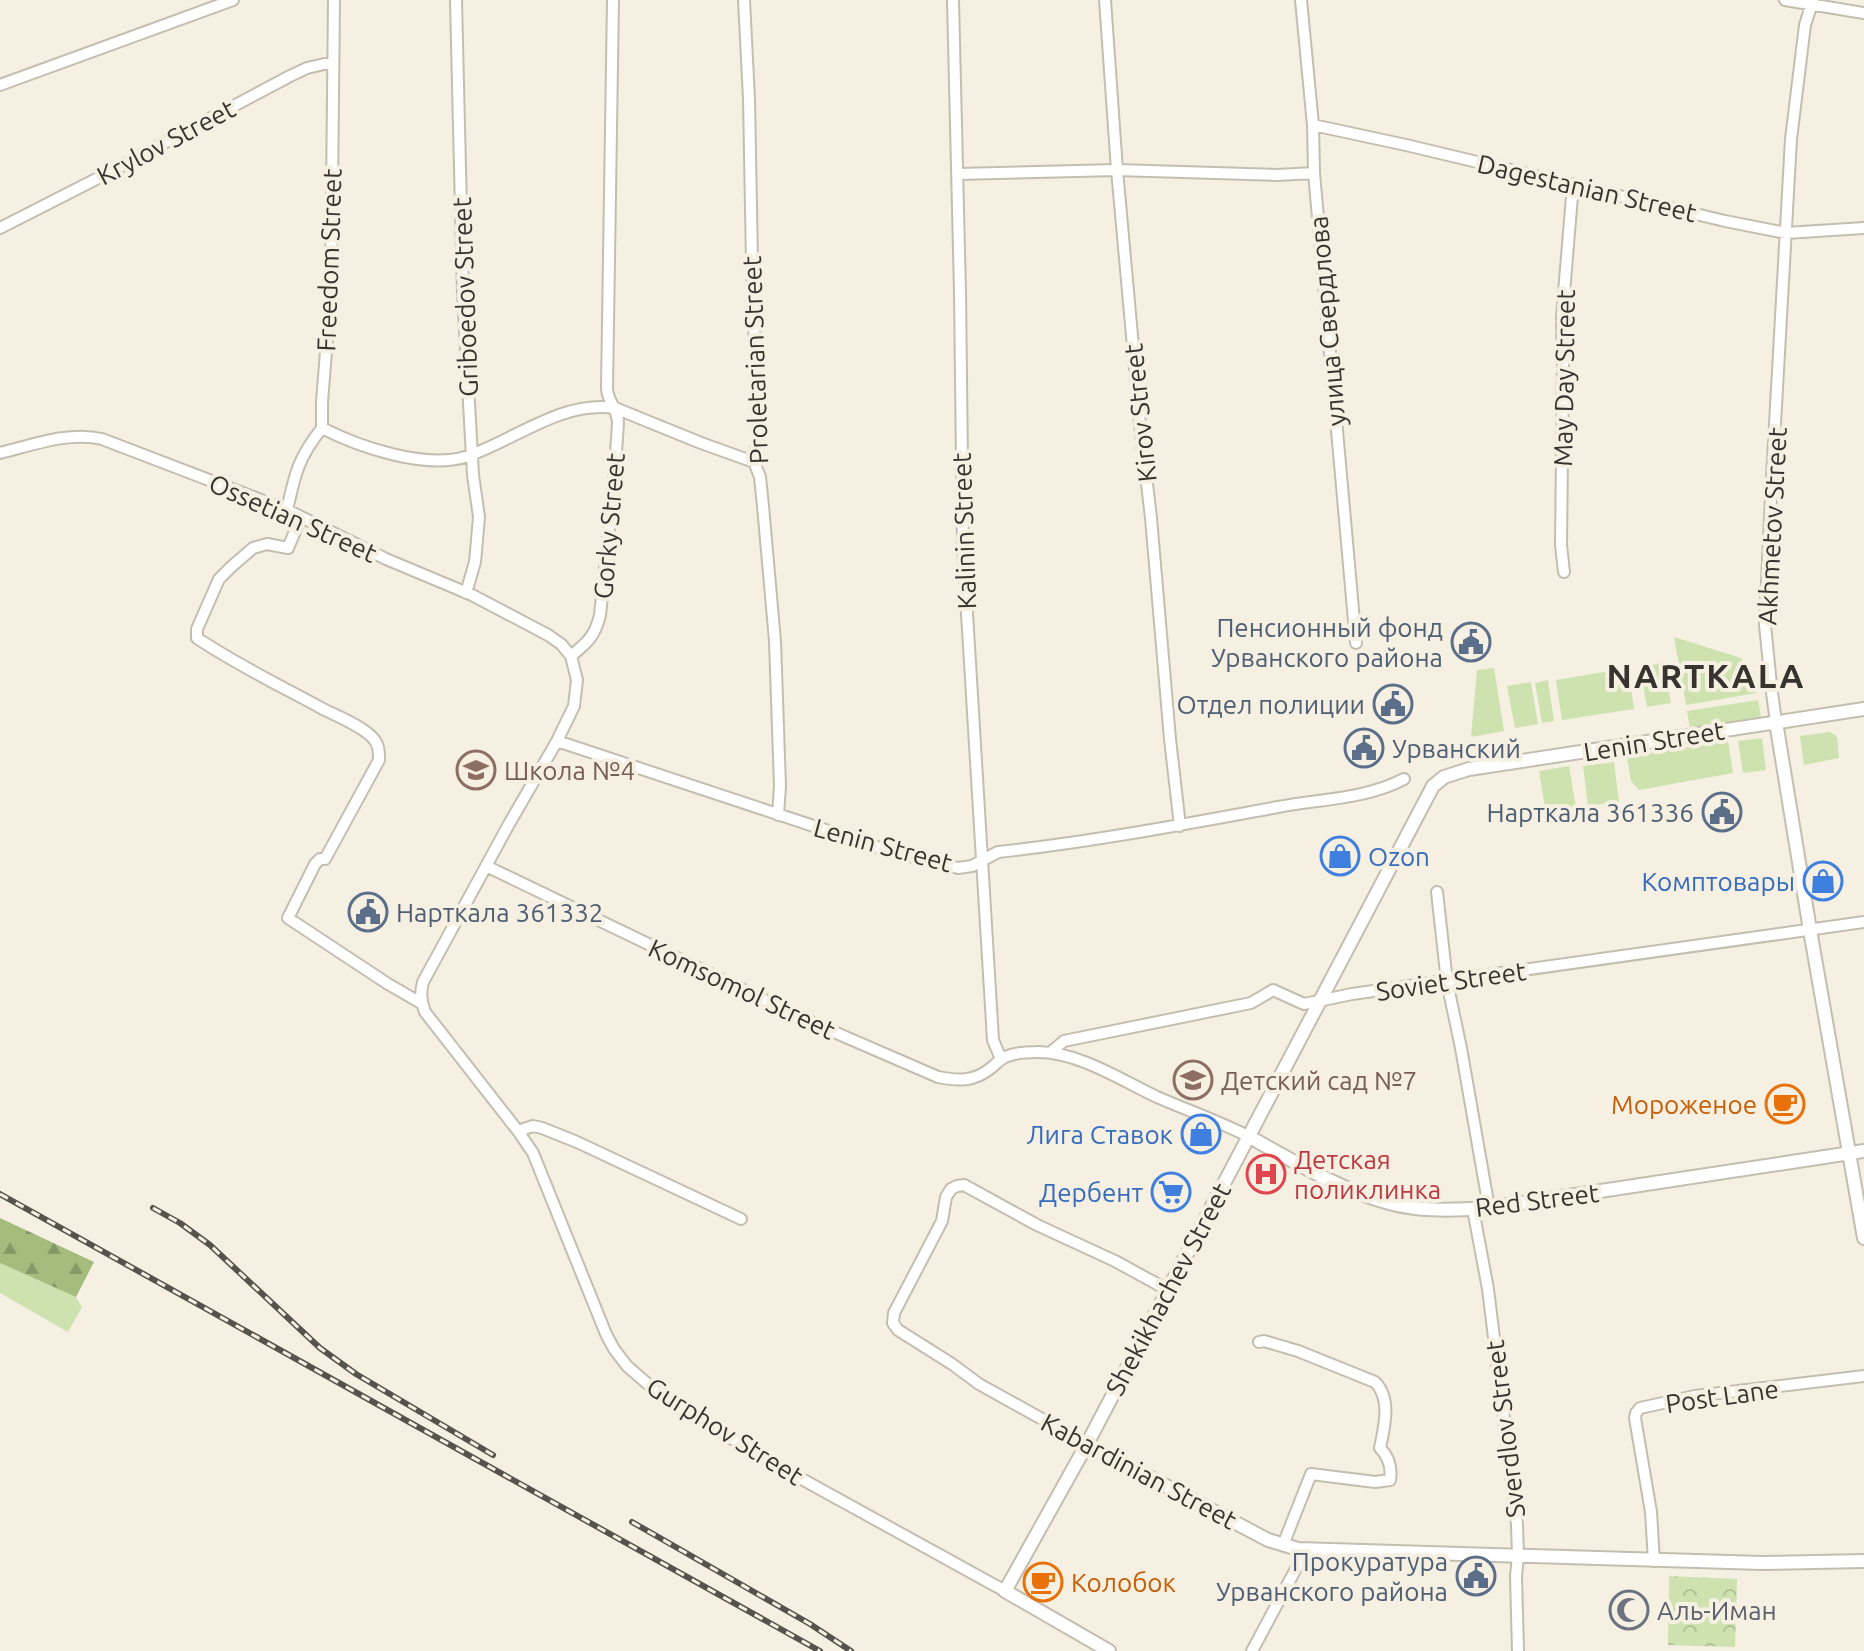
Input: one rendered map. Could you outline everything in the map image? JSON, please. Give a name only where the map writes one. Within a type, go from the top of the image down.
[{"type":"street","points":[[0,85],[233,0]]},
{"type":"street","name":"Freedom Street","points":[[322,428],[331,289],[334,0]]},
{"type":"street","name":"Griboedov Street","points":[[456,0],[463,294],[472,454],[479,517],[477,547],[466,593]]},
{"type":"street","name":"Gorky Street","points":[[571,656],[592,638],[600,615],[618,423],[607,388],[613,0]]},
{"type":"street","name":"Proletarian Street","points":[[744,0],[758,438],[754,462],[760,477],[775,641],[780,786],[778,815]]},
{"type":"street","name":"Kalinin Street","points":[[953,0],[963,548],[993,1040],[1001,1059]]},
{"type":"street","name":"Kirov Street","points":[[1105,0],[1140,424],[1180,826]]},
{"type":"street","name":"улица Свердлова","points":[[1301,0],[1356,643]]},
{"type":"street","points":[[1785,0],[1813,2],[1864,13]]},
{"type":"street","name":"Akhmetov Street","points":[[1813,2],[1805,25],[1791,139],[1766,611],[1776,722],[1864,1238]]},
{"type":"street","name":"Krylov Street","points":[[0,228],[290,76],[333,62]]},
{"type":"street","name":"Dagestanian Street","points":[[1313,125],[1786,233],[1864,228]]},
{"type":"street","points":[[958,174],[1117,170],[1277,175],[1314,173]]},
{"type":"street","name":"May Day Street","points":[[1564,572],[1561,545],[1562,317],[1573,184]]},
{"type":"street","points":[[287,510],[299,463],[322,428],[398,456],[455,459],[564,413],[586,408],[615,408],[754,462]]},
{"type":"street","name":"Ossetian Street","points":[[0,453],[51,440],[90,436],[116,444],[287,510],[386,559],[466,593],[548,635],[571,656]]},
{"type":"street","points":[[301,517],[288,548],[267,544],[253,548],[219,579],[197,629],[197,638],[220,654],[346,721],[375,740],[379,760],[325,859],[315,864],[288,918],[421,1003],[423,982],[574,706],[577,680],[571,656]]},
{"type":"street","name":"Lenin Street","points":[[1444,777],[1469,769],[1864,709]]},
{"type":"street","name":"Lenin Street","points":[[557,741],[880,848],[958,868],[982,862],[998,852],[1180,826],[1377,791],[1404,779]]},
{"type":"street","name":"Shekikhachev Street","points":[[1005,1591],[1087,1444],[1428,794],[1444,777]]},
{"type":"street","name":"Komsomol Street","points":[[486,866],[790,1013],[938,1077],[955,1080],[974,1078],[984,1074],[1001,1059]]},
{"type":"street","points":[[1437,892],[1447,982],[1489,1208]]},
{"type":"street","name":"Soviet Street","points":[[1051,1052],[1064,1041],[1251,1003],[1273,990],[1304,1004],[1864,922]]},
{"type":"street","name":"Gurphov Street","points":[[421,1003],[432,1023],[518,1131],[538,1162],[606,1334],[621,1358],[637,1375],[677,1406],[771,1462],[1109,1651]]},
{"type":"street","name":"Red Street","points":[[1001,1059],[1021,1053],[1051,1052],[1075,1058],[1221,1123],[1337,1183],[1392,1204],[1445,1210],[1489,1208],[1864,1151]]},
{"type":"street","points":[[518,1131],[533,1126],[565,1137],[741,1219]]},
{"type":"street","name":"Kabardinian Street","points":[[1168,1290],[964,1185],[951,1189],[946,1197],[942,1221],[894,1313],[893,1323],[898,1330],[979,1384],[1268,1540],[1283,1545],[1306,1550],[1654,1561],[1864,1561]]},
{"type":"street","name":"Sverdlov Street","points":[[1473,1209],[1492,1321],[1517,1525],[1518,1651]]},
{"type":"street","points":[[1259,1342],[1270,1342],[1298,1351],[1375,1382],[1382,1391],[1386,1417],[1380,1448],[1390,1464],[1390,1480],[1375,1482],[1311,1474],[1283,1545]]},
{"type":"street","name":"Post Lane","points":[[1654,1561],[1651,1512],[1635,1418],[1640,1408],[1695,1396],[1864,1376]]},
{"type":"street","points":[[1252,1651],[1306,1550]]},
{"type":"green space","points":[[1674,637],[1741,658],[1749,670],[1754,671],[1757,693],[1686,705]]},
{"type":"green space","points":[[1663,663],[1671,703],[1647,707],[1640,667]]},
{"type":"green space","points":[[1494,668],[1504,731],[1471,737],[1477,670]]},
{"type":"green space","points":[[1628,668],[1634,709],[1562,720],[1556,680]]},
{"type":"green space","points":[[1548,680],[1554,721],[1542,723],[1535,683]]},
{"type":"green space","points":[[1531,682],[1538,724],[1515,728],[1507,686]]},
{"type":"green space","points":[[1758,700],[1761,717],[1690,729],[1687,711]]},
{"type":"green space","points":[[1830,732],[1837,737],[1839,758],[1804,765],[1800,736]]},
{"type":"green space","points":[[1762,738],[1766,770],[1743,773],[1738,741]]},
{"type":"green space","points":[[1728,741],[1733,773],[1639,790],[1631,781],[1627,757]]},
{"type":"green space","points":[[1614,762],[1619,802],[1588,806],[1583,766]]},
{"type":"green space","points":[[1569,766],[1576,808],[1546,813],[1539,771]]},
{"type":"green space","points":[[0,1218],[94,1262],[76,1297],[0,1263]]},
{"type":"green space","points":[[0,1263],[76,1297],[82,1307],[68,1332],[0,1293]]},
{"type":"green space","points":[[1669,1576],[1737,1579],[1735,1647],[1668,1645]]},
{"type":"railway","points":[[0,1194],[820,1651]]},
{"type":"railway","points":[[153,1208],[210,1245],[320,1348],[356,1374],[493,1455]]},
{"type":"railway","points":[[632,1522],[810,1624],[851,1651]]},
{"type":"place","name":"Пенсионный фонд Урванского района","points":[[1471,642]]},
{"type":"place","name":"Отдел полиции","points":[[1393,704]]},
{"type":"place","name":"Урванский","points":[[1364,748]]},
{"type":"place","name":"Школа №4","points":[[476,770]]},
{"type":"place","name":"Нарткала 361336","points":[[1722,812]]},
{"type":"place","name":"Ozon","points":[[1340,856]]},
{"type":"place","name":"Комптовары","points":[[1823,881]]},
{"type":"place","name":"Нарткала 361332","points":[[368,912]]},
{"type":"place","name":"Детский сад №7","points":[[1193,1080]]},
{"type":"place","name":"Мороженое","points":[[1785,1104]]},
{"type":"place","name":"Лига Ставок","points":[[1201,1134]]},
{"type":"place","name":"Детская поликлинка","points":[[1266,1174]]},
{"type":"place","name":"Дербент","points":[[1171,1192]]},
{"type":"place","name":"Прокуратура Урванского района","points":[[1476,1576]]},
{"type":"place","name":"Колобок","points":[[1043,1582]]},
{"type":"place","name":"Аль-Иман","points":[[1629,1610]]},
{"type":"district","name":"NARTKALA","points":[[1706,675]]}]
